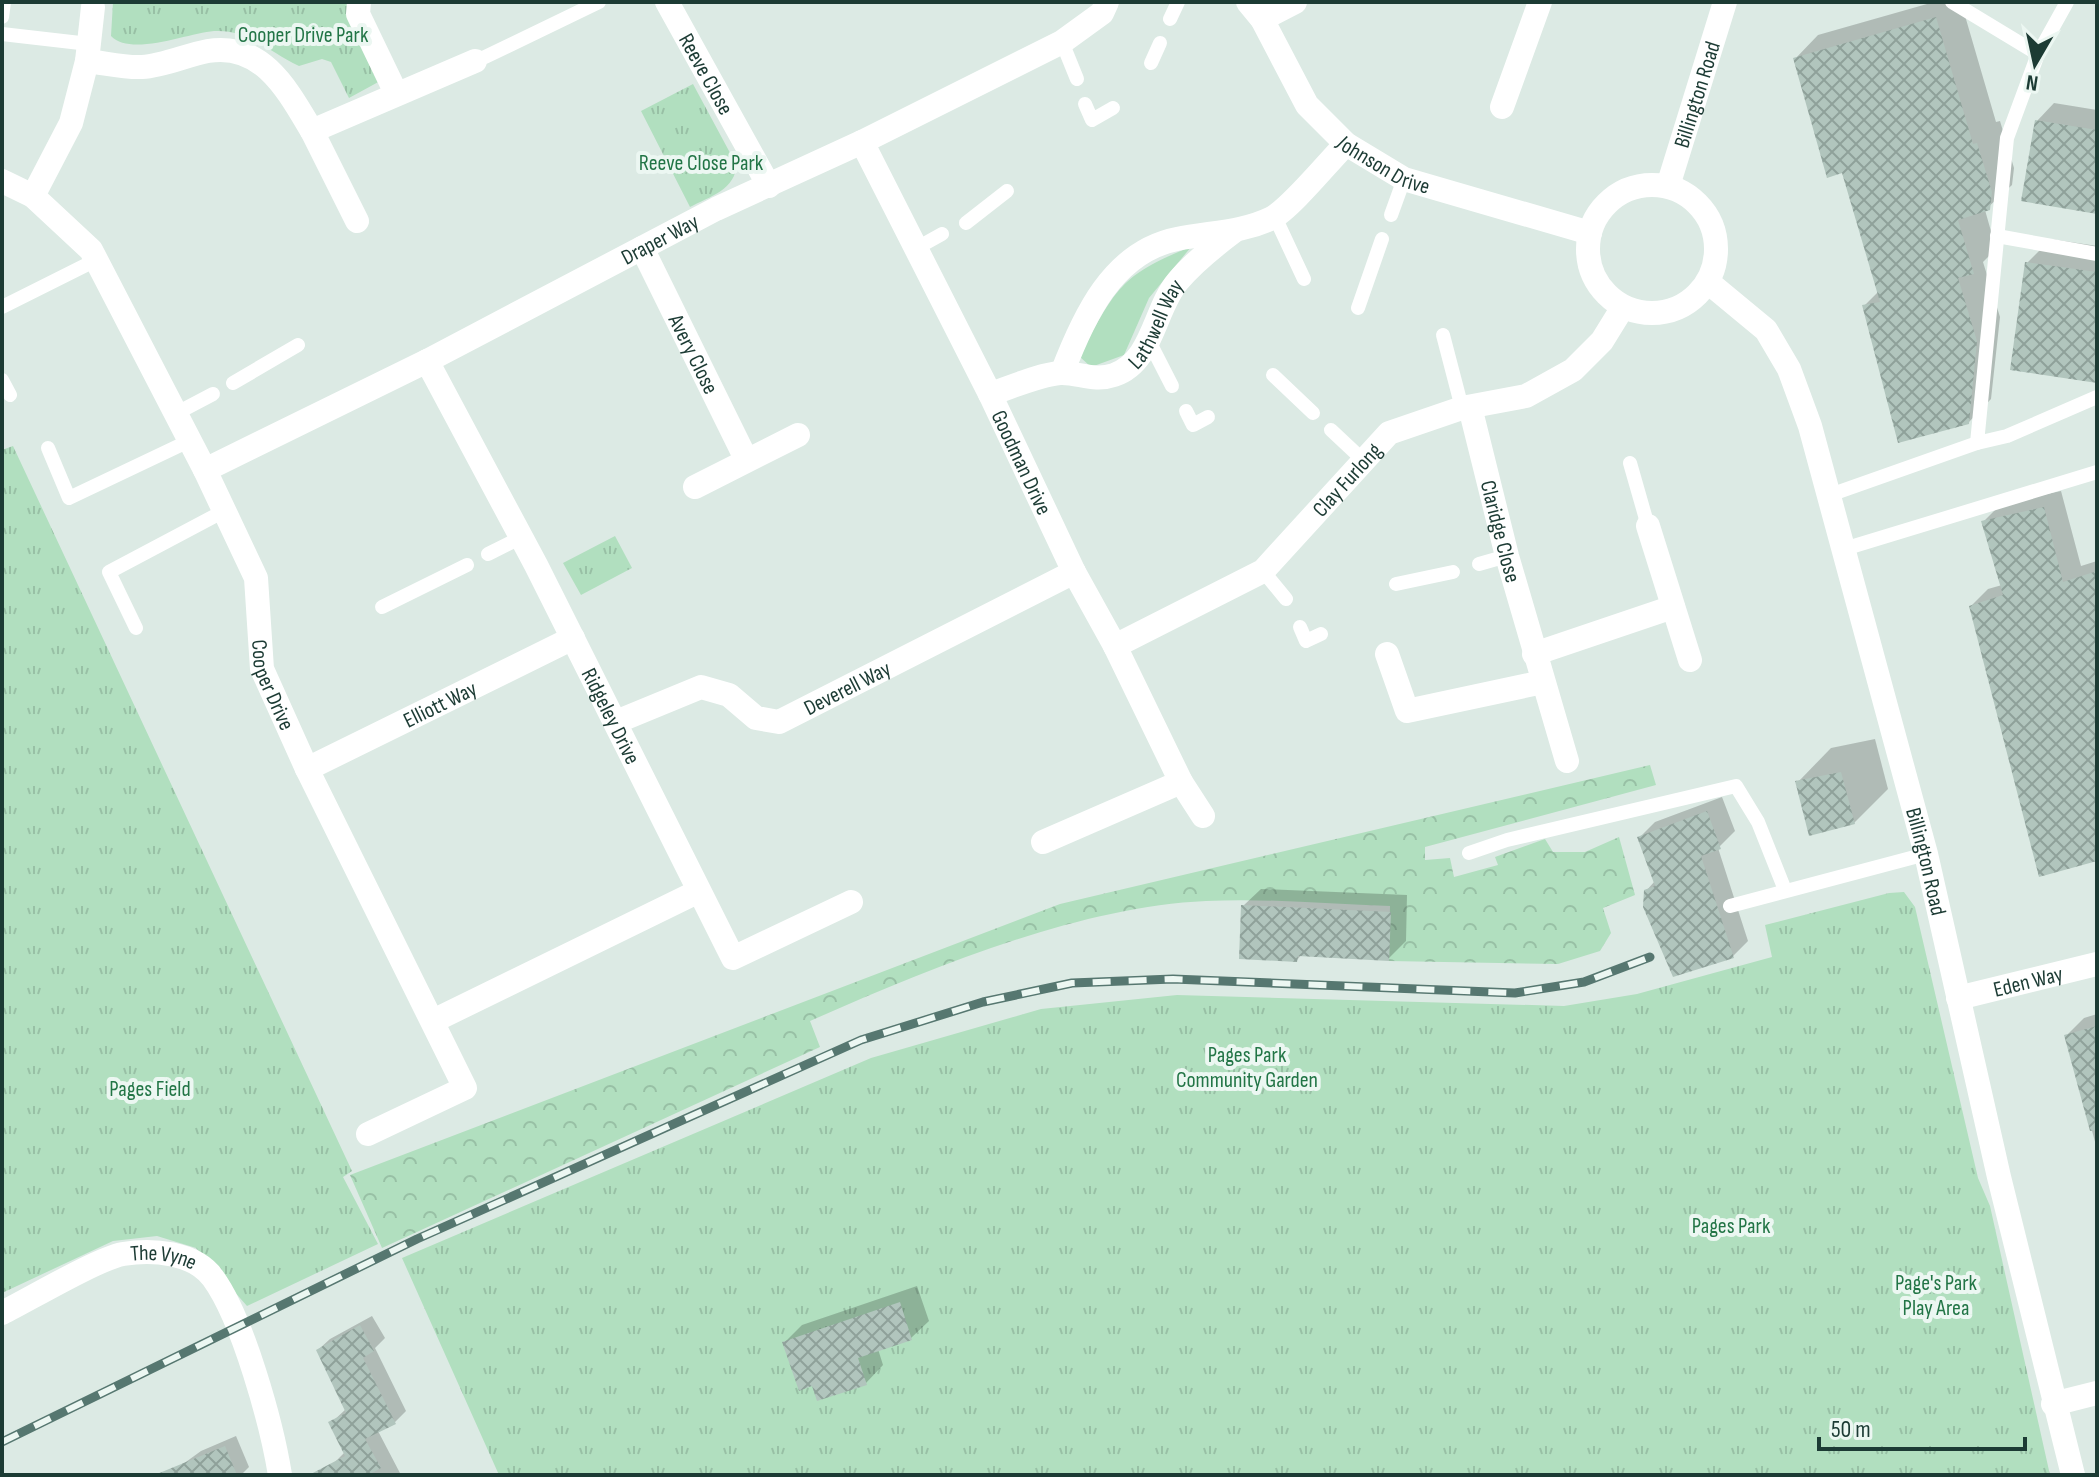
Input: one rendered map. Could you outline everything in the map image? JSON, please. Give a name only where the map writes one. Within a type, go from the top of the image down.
[{"type":"street","points":[[359,2],[358,14],[396,93]]},
{"type":"street","name":"Reeve Close","points":[[667,2],[769,186]]},
{"type":"street","name":"Draper Way","points":[[205,470],[427,361],[642,248],[1062,42],[1102,13],[1107,2]]},
{"type":"street","points":[[1255,11],[1295,2]]},
{"type":"street","points":[[1502,107],[1540,2]]},
{"type":"street","name":"Billington Road","points":[[1668,186],[1725,2]]},
{"type":"street","points":[[33,196],[71,123],[88,53],[93,7]]},
{"type":"street","name":"Johnson Drive","points":[[1255,11],[1307,105],[1346,144],[1404,179],[1590,233]]},
{"type":"street","points":[[88,53],[143,67],[211,50],[239,52],[259,61],[282,81],[312,131],[357,221]]},
{"type":"street","points":[[312,131],[480,59]]},
{"type":"street","name":"Goodman Drive","points":[[862,142],[990,394],[1074,572],[1115,646],[1181,782],[1203,816]]},
{"type":"street","name":"Lathwell Way","points":[[1062,373],[1074,341],[1104,284],[1119,269],[1173,239],[1233,232],[1275,217],[1346,144]]},
{"type":"street","name":"Cooper Drive","points":[[2,181],[33,196],[91,250],[205,470],[256,578],[262,669],[307,769],[465,1088],[368,1134]]},
{"type":"street","points":[[1648,185],[1668,186],[1687,194],[1702,207],[1712,224],[1717,244],[1715,264],[1708,282],[1696,297],[1670,310],[1642,313],[1623,307],[1607,294],[1595,277],[1588,258],[1590,233],[1598,215],[1611,200],[1628,189],[1648,185]]},
{"type":"street","name":"Lathwell Way","points":[[990,394],[1062,373],[1083,378],[1116,375],[1139,356],[1149,341],[1158,312],[1176,283],[1233,232]]},
{"type":"street","name":"Avery Close","points":[[642,248],[746,459]]},
{"type":"street","name":"Billington Road","points":[[1708,282],[1766,330],[1789,369],[1810,426],[1926,854],[2053,1404],[2073,1475]]},
{"type":"street","name":"Clay Furlong","points":[[1115,646],[1263,571],[1389,433],[1466,407],[1526,396],[1573,370],[1602,341],[1623,307]]},
{"type":"street","name":"Ridgeley Drive","points":[[427,361],[522,537],[616,722],[697,892],[733,958],[851,902]]},
{"type":"street","name":"Claridge Close","points":[[1466,407],[1567,761]]},
{"type":"street","points":[[695,487],[798,435]]},
{"type":"street","points":[[1648,526],[1690,660]]},
{"type":"street","name":"Deverell Way","points":[[616,722],[701,687],[729,695],[756,718],[779,722],[1074,572]]},
{"type":"street","points":[[1534,654],[1673,607]]},
{"type":"street","name":"Elliott Way","points":[[307,769],[573,638]]},
{"type":"street","points":[[1387,654],[1407,711],[1543,682]]},
{"type":"street","points":[[1043,842],[1181,782]]},
{"type":"street","points":[[433,1021],[697,892]]},
{"type":"street","name":"Eden Way","points":[[1958,998],[2097,964]]},
{"type":"street","name":"The Vyne","points":[[2,1313],[119,1254],[153,1251],[184,1258],[212,1277],[238,1329],[273,1431],[280,1475]]},
{"type":"street","points":[[2053,1404],[2097,1393]]},
{"type":"lane","points":[[2,17],[4,2]]},
{"type":"lane","points":[[480,59],[599,2]]},
{"type":"lane","points":[[1170,19],[1178,2]]},
{"type":"lane","points":[[1952,2],[2038,54]]},
{"type":"lane","points":[[1977,443],[2007,138],[2038,54],[2067,2]]},
{"type":"lane","points":[[2,34],[88,53]]},
{"type":"lane","points":[[1062,42],[1077,79]]},
{"type":"lane","points":[[1151,63],[1160,43]]},
{"type":"lane","points":[[1085,104],[1092,120],[1113,108]]},
{"type":"lane","points":[[1391,215],[1404,179]]},
{"type":"lane","points":[[966,223],[1007,191]]},
{"type":"lane","points":[[1275,217],[1304,279]]},
{"type":"lane","points":[[915,249],[942,234]]},
{"type":"lane","points":[[1997,236],[2097,254]]},
{"type":"lane","points":[[1358,308],[1382,239]]},
{"type":"lane","points":[[2,307],[96,260]]},
{"type":"lane","points":[[1443,335],[1466,407]]},
{"type":"lane","points":[[1149,341],[1172,386]]},
{"type":"lane","points":[[233,383],[298,345]]},
{"type":"lane","points":[[1273,375],[1313,413]]},
{"type":"lane","points":[[2,380],[10,395]]},
{"type":"lane","points":[[175,414],[213,394]]},
{"type":"lane","points":[[1827,496],[1977,443],[2007,436],[2097,397]]},
{"type":"lane","points":[[1186,411],[1193,425],[1208,417]]},
{"type":"lane","points":[[1331,430],[1363,460]]},
{"type":"lane","points":[[48,448],[69,498],[189,441]]},
{"type":"lane","points":[[1630,463],[1648,526]]},
{"type":"lane","points":[[1844,549],[2097,472]]},
{"type":"lane","points":[[136,628],[109,572],[224,511]]},
{"type":"lane","points":[[488,554],[522,537]]},
{"type":"lane","points":[[1479,564],[1507,556]]},
{"type":"lane","points":[[382,607],[467,565]]},
{"type":"lane","points":[[1263,571],[1286,599]]},
{"type":"lane","points":[[1396,584],[1453,572]]},
{"type":"lane","points":[[1300,627],[1306,641],[1321,634]]},
{"type":"lane","points":[[1469,853],[1546,830],[1736,786],[1758,822],[1785,890]]},
{"type":"lane","points":[[1730,906],[1926,854]]},
{"type":"green space","name":"Cooper Drive Park","points":[[113,2],[352,2],[382,80],[349,98],[331,62],[322,59],[299,66],[248,38],[226,31],[146,44],[120,42],[111,36]]},
{"type":"green space","name":"Reeve Close Park","points":[[693,84],[736,164],[735,173],[727,186],[690,207],[641,111]]},
{"type":"green space","points":[[1191,247],[1149,298],[1124,355],[1091,367],[1079,356],[1121,288],[1148,267]]},
{"type":"green space","name":"Pages Field","points":[[13,446],[352,1171],[343,1177],[378,1244],[247,1306],[196,1248],[157,1236],[113,1241],[2,1293],[2,450]]},
{"type":"green space","points":[[615,536],[632,568],[581,595],[563,563]]},
{"type":"green space","points":[[1650,765],[1656,785],[1425,847],[1425,860],[1450,858],[1454,877],[1498,865],[1495,857],[1545,839],[1553,852],[1585,852],[1619,837],[1635,895],[1603,908],[1611,933],[1600,951],[1558,964],[1389,961],[1390,906],[1206,901],[1106,915],[1055,928],[953,962],[810,1021],[820,1047],[382,1248],[350,1175],[1060,904]]},
{"type":"green space","name":"Pages Park","points":[[1904,892],[1915,907],[1978,1178],[1990,1206],[2050,1475],[499,1475],[402,1258],[871,1058],[1041,1009],[1177,995],[1564,1006],[1637,994],[1772,957],[1765,925],[1889,893]]},
{"type":"building","points":[[1936,17],[1973,144],[1977,143],[1992,192],[1990,210],[1958,220],[1974,274],[1958,278],[1977,341],[1969,424],[1898,443],[1862,305],[1880,302],[1842,173],[1827,178],[1793,58]]},
{"type":"building","points":[[2035,120],[2097,130],[2097,214],[2021,201]]},
{"type":"building","points":[[2025,262],[2097,272],[2097,383],[2010,370]]},
{"type":"building","points":[[2044,507],[2063,582],[2097,571],[2097,861],[2039,877],[1969,606],[2003,595],[1981,521]]},
{"type":"building","points":[[1841,772],[1855,824],[1809,836],[1795,781]]},
{"type":"building","points":[[1707,811],[1721,849],[1701,856],[1734,958],[1673,977],[1643,907],[1644,890],[1655,886],[1637,837]]},
{"type":"building","points":[[1241,905],[1391,912],[1389,961],[1298,956],[1297,962],[1239,959]]},
{"type":"building","points":[[2097,1026],[2097,1130],[2090,1131],[2064,1035]]},
{"type":"building","points":[[900,1302],[912,1340],[858,1358],[867,1385],[817,1401],[812,1386],[799,1391],[782,1342]]},
{"type":"building","points":[[360,1325],[374,1351],[363,1358],[396,1424],[365,1439],[381,1468],[368,1475],[309,1475],[345,1456],[328,1422],[346,1413],[316,1350]]},
{"type":"building","points":[[225,1446],[237,1475],[157,1475],[157,1474]]},
{"type":"railway","points":[[2,1442],[417,1239],[861,1040],[983,1002],[1072,983],[1173,979],[1515,993],[1584,982],[1650,957]]},
{"type":"park label","name":"Pages Park Community Garden","points":[[1247,1066]]},
{"type":"park label","name":"Page's Park Play Area","points":[[1936,1294]]}]
